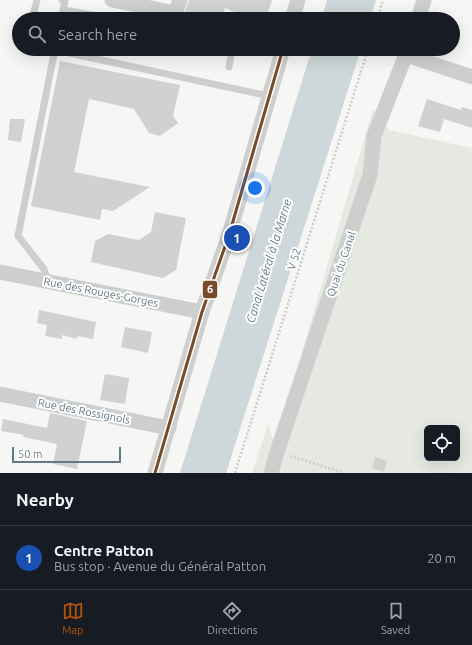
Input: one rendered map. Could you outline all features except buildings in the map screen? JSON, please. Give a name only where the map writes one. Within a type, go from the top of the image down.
[{"type":"street","points":[[112,0],[170,12]]},
{"type":"street","points":[[175,12],[180,0]]},
{"type":"street","points":[[294,12],[298,0]]},
{"type":"street","points":[[420,12],[424,0]]},
{"type":"street","points":[[155,473],[202,312],[228,235],[281,56]]},
{"type":"street","name":"Quai du Canal","points":[[271,473],[370,175],[374,136],[405,56]]},
{"type":"street","points":[[417,56],[472,77]]},
{"type":"street","name":"Rue des Rouges-Gorges","points":[[0,272],[202,312]]},
{"type":"street","name":"Rue des Rossignols","points":[[0,394],[169,428]]},
{"type":"lane","points":[[33,12],[36,0]]},
{"type":"lane","points":[[62,0],[65,0],[63,10],[75,12]]},
{"type":"lane","points":[[48,281],[44,268],[18,236],[54,56]]},
{"type":"lane","points":[[83,56],[269,96]]},
{"type":"lane","points":[[229,67],[231,56]]},
{"type":"path","points":[[379,12],[383,0]]},
{"type":"path","name":"V 52","points":[[235,473],[366,56]]},
{"type":"path","points":[[277,452],[345,473]]},
{"type":"shaded area","points":[[373,109],[389,130],[472,148],[472,473],[252,473],[268,424],[277,451],[302,352]]},
{"type":"water","points":[[327,0],[376,0],[372,12],[323,12]]},
{"type":"water","name":"Canal Latéral à la Marne","points":[[310,56],[359,56],[226,473],[180,473]]},
{"type":"transit line","name":"6","points":[[155,473],[202,312],[229,235],[281,56]]},
{"type":"place","name":"Centre Patton","points":[[237,238]]}]
